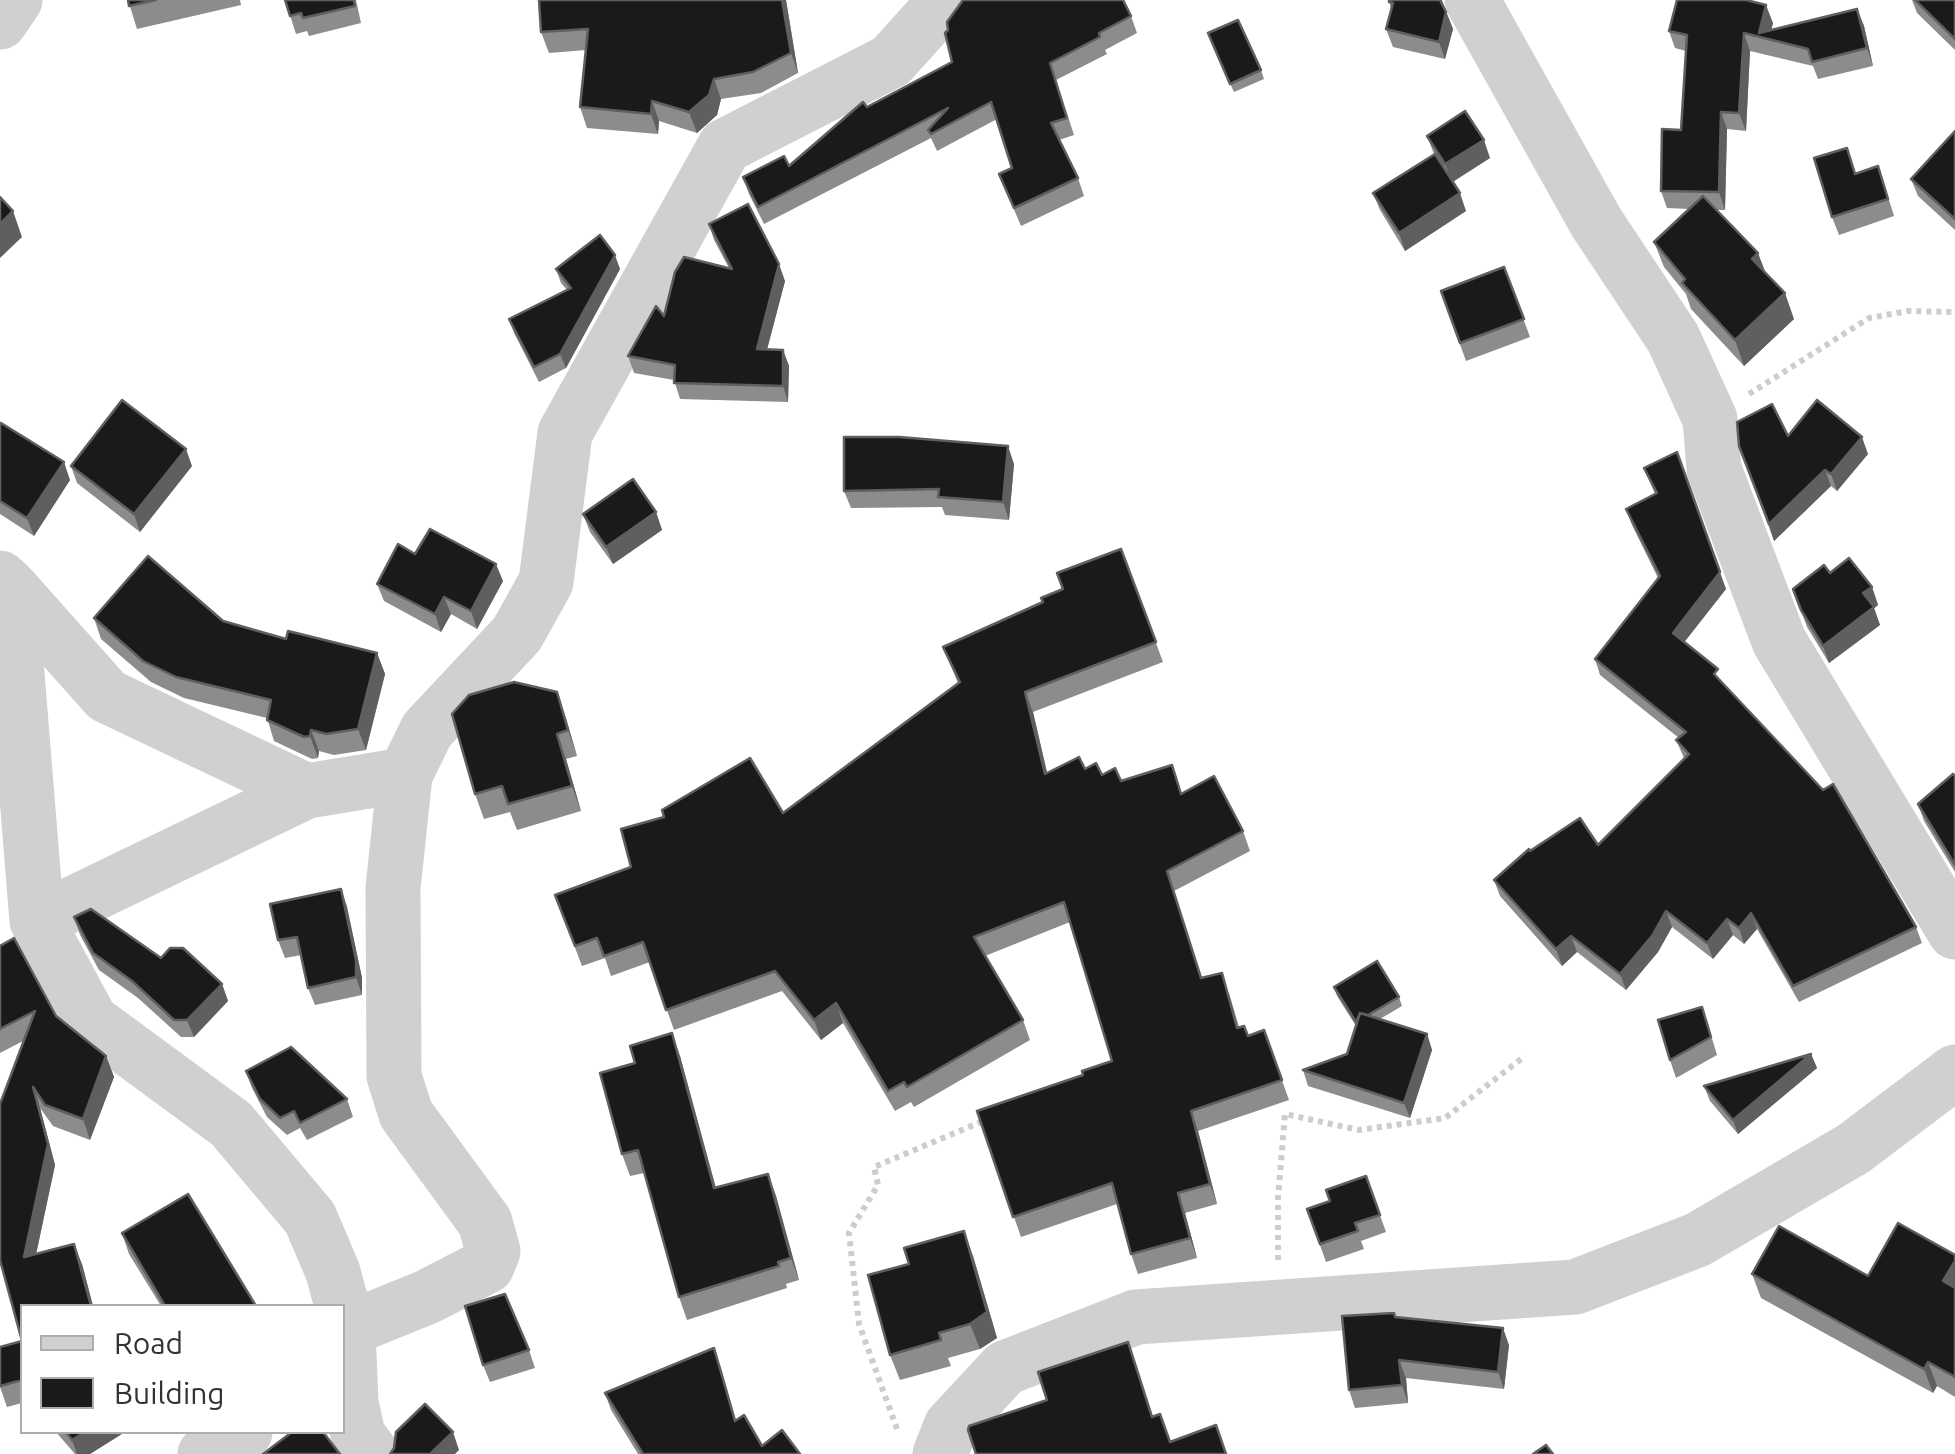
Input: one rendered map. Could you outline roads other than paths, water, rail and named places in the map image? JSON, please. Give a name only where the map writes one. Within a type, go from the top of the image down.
[{"type":"street","points":[[0,22],[15,0]]},
{"type":"street","points":[[345,1320],[426,1297],[487,1266],[493,1251],[485,1222],[406,1114],[394,1076],[393,888],[405,775],[427,730],[517,634],[546,582],[565,434],[726,146],[891,61],[946,0]]},
{"type":"street","points":[[1472,0],[1596,222],[1673,338],[1710,418],[1714,469],[1779,641],[1955,932]]},
{"type":"street","points":[[5,582],[106,696],[308,791]]},
{"type":"street","points":[[5,582],[38,921],[90,1021],[230,1124],[310,1218],[340,1304]]},
{"type":"street","points":[[38,921],[308,791],[405,775]]},
{"type":"street","points":[[919,1445],[951,1426],[1005,1368],[1136,1317],[1574,1286],[1697,1240],[1853,1149],[1955,1072]]},
{"type":"street","points":[[345,1332],[358,1435],[372,1454]]},
{"type":"street","points":[[206,1454],[241,1434]]}]
